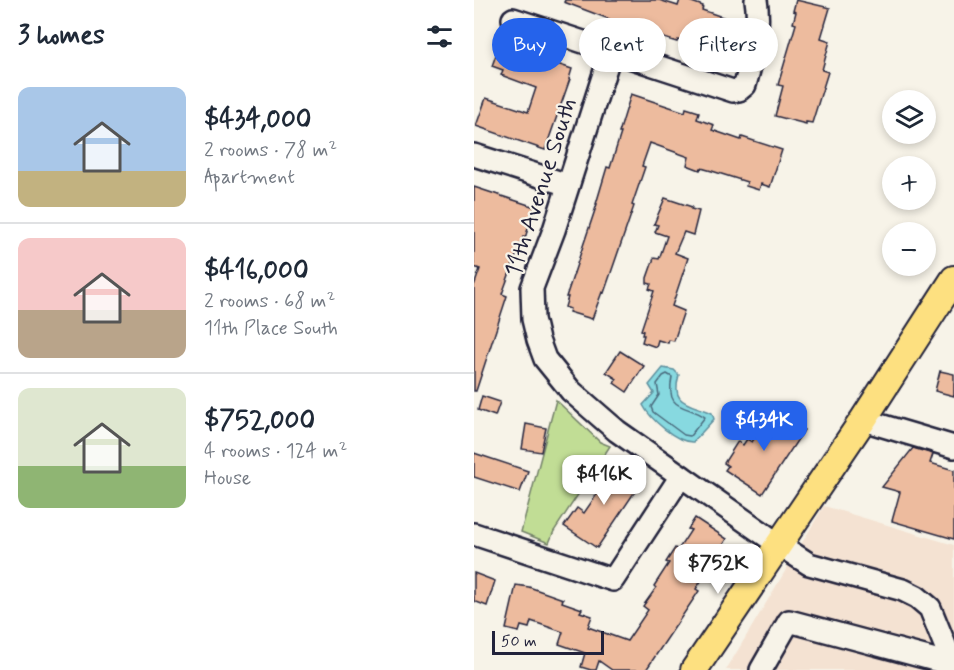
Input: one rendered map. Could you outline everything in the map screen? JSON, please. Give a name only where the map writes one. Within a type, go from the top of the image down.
[{"type":"main road","points":[[694,670],[863,420],[954,279]]},
{"type":"street","points":[[666,70],[733,91],[739,90],[745,85],[757,40],[756,0]]},
{"type":"street","name":"11th Avenue South","points":[[605,72],[532,288],[533,319],[537,340],[545,359],[584,404],[617,431],[809,564],[903,590],[917,597],[930,608],[953,665]]},
{"type":"street","points":[[474,155],[568,185]]},
{"type":"street","points":[[863,420],[954,447]]},
{"type":"street","points":[[474,534],[613,580],[681,476]]},
{"type":"street","points":[[761,670],[789,621],[953,665]]},
{"type":"shaded area","points":[[824,506],[954,545],[954,670],[726,670]]},
{"type":"green space","points":[[556,400],[600,442],[610,446],[554,531],[549,543],[521,532]]},
{"type":"water","points":[[663,368],[674,370],[679,375],[677,393],[684,402],[712,413],[714,419],[693,442],[679,439],[665,429],[643,405],[654,393],[649,385]]},
{"type":"building","points":[[565,0],[659,0],[678,6],[680,0],[686,0],[703,6],[702,10],[725,18],[678,18],[677,42],[666,39],[666,18],[606,18],[564,2]]},
{"type":"building","points":[[796,0],[830,8],[821,38],[830,41],[822,70],[828,72],[812,123],[806,122],[806,124],[775,116],[783,86],[778,85],[796,24],[793,23],[796,12],[793,11]]},
{"type":"building","points":[[567,67],[572,69],[545,150],[476,126],[486,98],[528,112],[536,88],[501,75],[502,72],[567,72]]},
{"type":"building","points":[[631,94],[685,112],[686,108],[699,112],[697,119],[714,125],[712,130],[782,150],[770,187],[761,184],[759,190],[746,186],[747,182],[687,165],[689,157],[650,143],[642,166],[645,167],[632,205],[634,206],[604,293],[602,292],[592,319],[569,312],[570,309],[565,307],[568,297],[566,297],[607,167],[610,168]]},
{"type":"building","points":[[474,187],[535,207],[502,294],[507,296],[476,391],[474,391],[474,286],[480,269],[474,267]]},
{"type":"building","points":[[665,198],[699,211],[693,235],[684,232],[675,253],[688,258],[672,306],[684,311],[674,341],[669,340],[668,343],[658,340],[656,347],[642,342],[644,335],[641,330],[654,291],[649,289],[651,284],[647,283],[647,278],[654,258],[659,259],[667,236],[655,232],[658,225],[654,224]]},
{"type":"building","points":[[620,351],[644,366],[627,392],[614,383],[617,379],[606,372]]},
{"type":"building","points":[[940,371],[954,374],[954,396],[935,391]]},
{"type":"building","points":[[482,396],[500,402],[495,416],[478,410]]},
{"type":"building","points":[[773,410],[804,430],[762,494],[725,470],[728,466],[724,463],[738,441],[743,445],[747,439],[752,442]]},
{"type":"building","points":[[526,424],[546,428],[541,452],[522,449]]},
{"type":"building","points":[[913,448],[933,454],[930,463],[954,470],[954,539],[892,521],[900,492],[882,487]]},
{"type":"building","points":[[474,453],[528,471],[520,492],[474,477]]},
{"type":"building","points":[[607,462],[640,484],[597,548],[564,526],[577,508],[584,513],[602,487],[594,481]]},
{"type":"building","points":[[695,518],[727,539],[696,589],[699,591],[646,670],[612,670],[599,661],[596,670],[591,670],[581,667],[585,653],[559,644],[563,632],[531,621],[529,628],[521,626],[519,632],[506,629],[516,585],[563,599],[562,602],[582,609],[580,612],[592,616],[588,627],[627,641],[648,610],[643,606],[656,588],[654,586],[669,563],[666,562],[675,548],[678,550],[691,530],[688,529]]},
{"type":"building","points":[[474,573],[495,581],[487,606],[474,601]]}]
